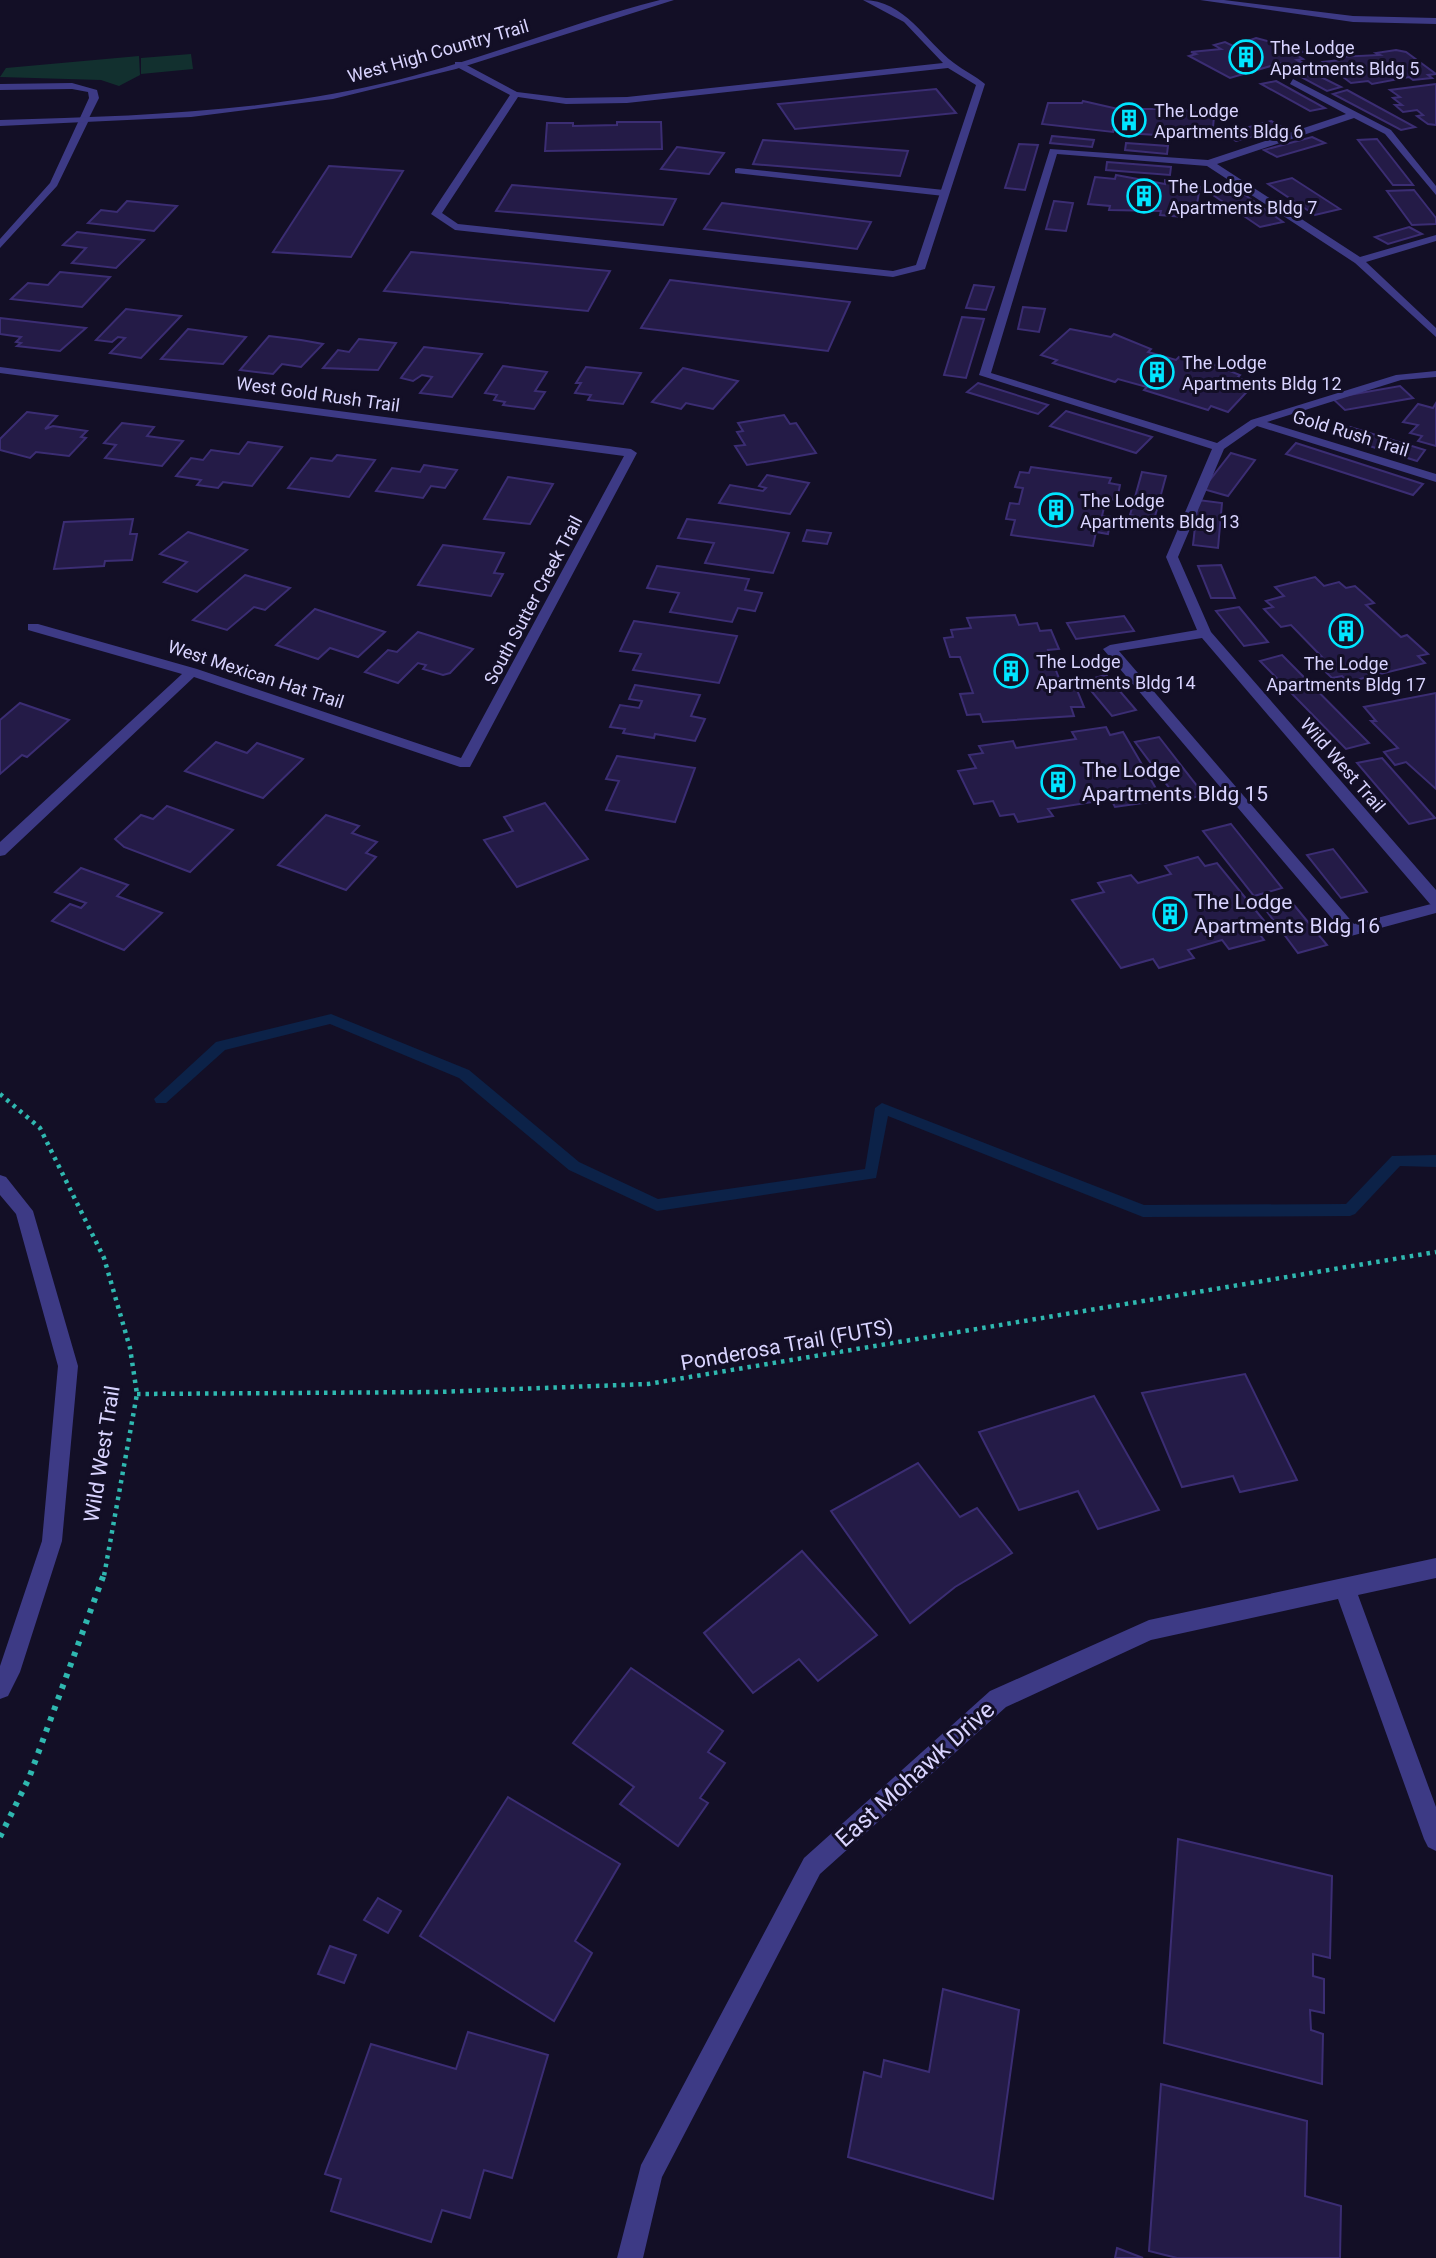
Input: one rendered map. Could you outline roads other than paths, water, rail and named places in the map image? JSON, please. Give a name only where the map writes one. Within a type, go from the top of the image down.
[{"type":"street","name":"West High Country Trail","points":[[0,122],[188,117],[285,106],[382,87],[670,0]]},
{"type":"street","points":[[515,94],[436,214],[455,227],[893,274],[921,267],[981,84],[950,65],[907,20],[867,0]]},
{"type":"street","points":[[1204,0],[1353,19],[1436,21]]},
{"type":"street","points":[[458,64],[515,94],[566,101],[626,100],[950,65]]},
{"type":"street","points":[[1293,82],[1388,132],[1436,192]]},
{"type":"street","points":[[0,87],[72,86],[92,90],[94,98],[54,184],[0,245]]},
{"type":"street","points":[[1355,114],[1209,163],[1053,151],[985,375],[1219,447],[1255,422],[1400,377],[1436,374]]},
{"type":"street","points":[[1209,163],[1359,261],[1436,334]]},
{"type":"street","points":[[738,171],[944,193]]},
{"type":"street","points":[[1359,261],[1436,238]]},
{"type":"street","name":"West Gold Rush Trail","points":[[0,370],[631,453]]},
{"type":"street","name":"Gold Rush Trail","points":[[1255,422],[1436,478]]},
{"type":"street","name":"Wild West Trail","points":[[1219,447],[1172,556],[1205,633],[1436,900]]},
{"type":"street","name":"South Sutter Creek Trail","points":[[465,764],[631,453]]},
{"type":"street","name":"West Mexican Hat Trail","points":[[33,627],[192,672],[465,764]]},
{"type":"street","points":[[1205,633],[1110,649],[1350,930],[1436,908]]},
{"type":"street","points":[[0,851],[192,672]]},
{"type":"street","points":[[0,1182],[24,1211],[68,1366],[52,1541],[9,1672],[0,1688]]},
{"type":"street","name":"East Mohawk Drive","points":[[630,2258],[650,2174],[813,1866],[998,1699],[1149,1630],[1436,1568]]},
{"type":"street","points":[[1344,1586],[1436,1839]]},
{"type":"waterway","points":[[161,1099],[221,1046],[331,1019],[464,1074],[574,1166],[657,1205],[871,1174],[882,1108],[1143,1211],[1350,1210],[1397,1160],[1436,1161]]},
{"type":"place","name":"The Lodge Apartments Bldg 5","points":[[1246,57]]},
{"type":"place","name":"The Lodge Apartments Bldg 6","points":[[1129,120]]},
{"type":"place","name":"The Lodge Apartments Bldg 7","points":[[1144,196]]},
{"type":"place","name":"The Lodge Apartments Bldg 12","points":[[1157,372]]},
{"type":"place","name":"The Lodge Apartments Bldg 13","points":[[1056,510]]},
{"type":"place","name":"The Lodge Apartments Bldg 17","points":[[1346,631]]},
{"type":"place","name":"The Lodge Apartments Bldg 14","points":[[1011,671]]},
{"type":"place","name":"The Lodge Apartments Bldg 15","points":[[1058,782]]},
{"type":"place","name":"The Lodge Apartments Bldg 16","points":[[1170,914]]}]
